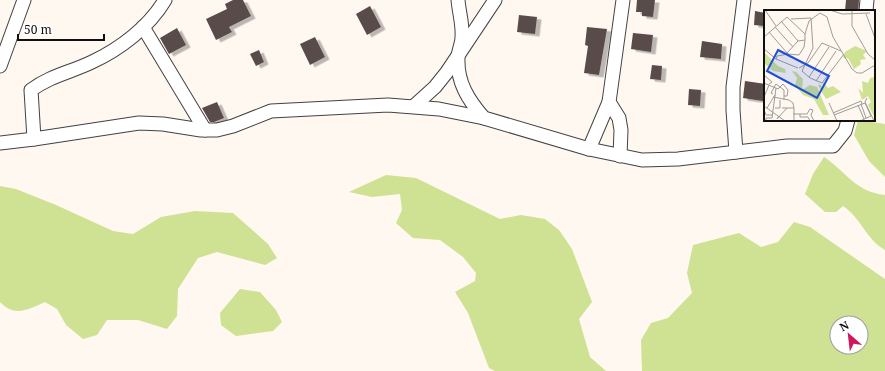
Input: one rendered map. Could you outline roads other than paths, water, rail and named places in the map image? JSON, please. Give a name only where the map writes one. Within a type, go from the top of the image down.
[{"type":"street","points":[[0,66],[24,0]]},
{"type":"street","points":[[34,139],[31,90],[56,75],[91,63],[117,48],[143,27],[159,10],[165,0]]},
{"type":"street","points":[[458,0],[462,36],[458,56],[458,72],[462,88],[470,103],[484,118]]},
{"type":"street","points":[[414,106],[435,87],[458,56],[495,0]]},
{"type":"street","points":[[589,148],[609,102],[623,0]]},
{"type":"street","points":[[736,152],[733,92],[744,0]]},
{"type":"street","points":[[866,10],[867,0]]},
{"type":"street","points":[[143,27],[205,130]]},
{"type":"street","points":[[609,102],[619,118],[622,130],[620,156]]},
{"type":"street","points":[[0,143],[138,123],[163,124],[205,130],[217,130],[233,126],[271,111],[388,105],[414,106],[455,111],[620,156],[660,160],[787,146],[833,146],[845,132],[848,121]]}]
